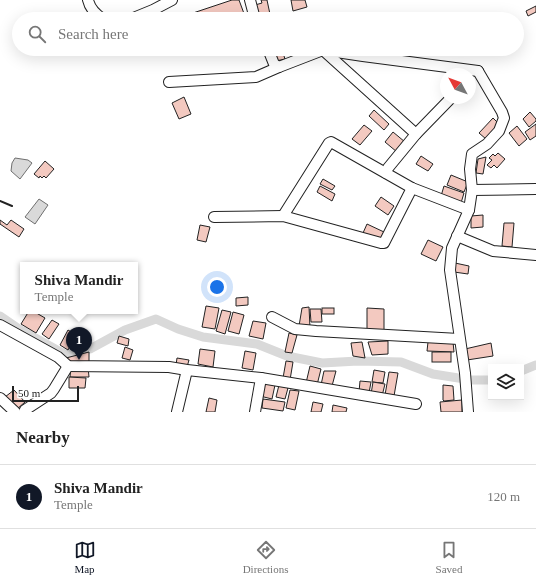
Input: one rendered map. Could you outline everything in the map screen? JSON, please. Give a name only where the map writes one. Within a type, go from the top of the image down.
[{"type":"street","points":[[88,0],[94,12]]},
{"type":"street","points":[[147,12],[172,0]]},
{"type":"street","points":[[250,0],[253,12]]},
{"type":"street","points":[[271,56],[274,64],[279,67]]},
{"type":"street","points":[[169,82],[256,77],[307,56]]},
{"type":"street","points":[[330,56],[416,134]]},
{"type":"street","points":[[363,56],[478,71],[504,118],[499,131],[486,144],[472,154],[470,169],[472,190],[469,210],[452,248],[450,270],[465,373],[468,412]]},
{"type":"street","points":[[386,174],[388,168],[416,134],[445,104]]},
{"type":"street","points":[[283,216],[329,142],[412,188],[469,210]]},
{"type":"street","points":[[214,218],[283,216],[384,243],[412,188]]},
{"type":"street","points":[[472,190],[536,189]]},
{"type":"street","points":[[457,236],[492,251],[536,255]]},
{"type":"street","points":[[272,317],[295,329],[302,330],[459,339]]},
{"type":"street","points":[[0,325],[58,357],[68,366],[169,366],[187,370],[261,378],[416,404]]},
{"type":"street","points":[[24,412],[51,393],[68,366]]},
{"type":"street","points":[[176,412],[187,370]]},
{"type":"street","points":[[255,412],[261,378]]},
{"type":"street","points":[[0,398],[15,412]]},
{"type":"shaded area","points":[[15,158],[28,160],[32,163],[20,179],[11,171],[12,163]]},
{"type":"shaded area","points":[[39,199],[48,205],[35,224],[25,217]]},
{"type":"building","points":[[232,0],[239,0],[243,12],[196,12]]},
{"type":"building","points":[[261,0],[267,0],[270,12],[257,12],[255,5],[262,3]]},
{"type":"building","points":[[291,0],[305,0],[307,7],[293,11]]},
{"type":"building","points":[[536,6],[536,12],[528,16],[526,11]]},
{"type":"building","points":[[274,56],[284,56],[285,59],[276,61]]},
{"type":"building","points":[[184,97],[191,114],[179,119],[172,103]]},
{"type":"building","points":[[374,110],[389,124],[384,130],[369,116]]},
{"type":"building","points":[[530,112],[536,121],[529,127],[523,119]]},
{"type":"building","points":[[493,118],[499,124],[486,139],[479,133]]},
{"type":"building","points":[[536,124],[536,136],[530,140],[525,132]]},
{"type":"building","points":[[364,125],[372,131],[360,145],[352,139]]},
{"type":"building","points":[[517,126],[527,139],[519,146],[509,133]]},
{"type":"building","points":[[393,132],[405,142],[397,152],[385,142]]},
{"type":"building","points":[[498,153],[505,159],[497,168],[494,165],[491,168],[487,165],[492,160],[489,158],[493,154],[495,156]]},
{"type":"building","points":[[421,156],[433,164],[428,171],[416,164]]},
{"type":"building","points":[[486,157],[483,174],[476,173],[478,159]]},
{"type":"building","points":[[45,161],[54,169],[46,178],[44,176],[42,178],[40,176],[39,178],[34,174]]},
{"type":"building","points":[[451,175],[468,182],[464,192],[447,185]]},
{"type":"building","points":[[323,179],[335,186],[332,190],[320,184]]},
{"type":"building","points":[[320,186],[335,194],[332,201],[317,192]]},
{"type":"building","points":[[444,186],[464,193],[461,203],[441,196]]},
{"type":"building","points":[[381,197],[394,206],[388,215],[375,206]]},
{"type":"building","points":[[483,215],[483,227],[471,228],[471,216]]},
{"type":"building","points":[[0,220],[7,225],[11,220],[24,229],[19,237],[0,224]]},
{"type":"building","points":[[504,223],[514,223],[512,247],[502,246]]},
{"type":"building","points":[[367,224],[384,232],[380,240],[363,233]]},
{"type":"building","points":[[200,225],[210,227],[206,242],[197,240]]},
{"type":"building","points":[[428,240],[443,247],[436,261],[421,254]]},
{"type":"building","points":[[455,263],[469,266],[468,274],[454,272]]},
{"type":"building","points":[[248,297],[248,305],[236,306],[236,298]]},
{"type":"building","points":[[206,306],[219,308],[215,329],[202,327]]},
{"type":"building","points":[[309,307],[310,328],[299,326],[302,308]]},
{"type":"building","points":[[322,308],[334,308],[334,314],[322,314]]},
{"type":"building","points":[[367,308],[384,309],[384,331],[367,331]]},
{"type":"building","points":[[310,309],[321,309],[322,322],[311,322]]},
{"type":"building","points":[[222,310],[231,312],[225,334],[216,331]]},
{"type":"building","points":[[233,312],[244,315],[239,334],[228,331]]},
{"type":"building","points":[[27,314],[38,314],[45,318],[36,333],[21,324]]},
{"type":"building","points":[[52,320],[59,324],[49,339],[42,334]]},
{"type":"building","points":[[253,321],[266,323],[263,339],[249,336]]},
{"type":"building","points":[[68,330],[76,335],[68,350],[60,345]]},
{"type":"building","points":[[289,333],[297,335],[292,353],[285,352]]},
{"type":"building","points":[[119,336],[129,339],[128,346],[117,343]]},
{"type":"building","points":[[388,341],[388,354],[372,355],[368,342]]},
{"type":"building","points":[[362,342],[365,358],[353,356],[351,343]]},
{"type":"building","points":[[428,342],[453,342],[454,352],[427,351]]},
{"type":"building","points":[[491,343],[493,356],[467,360],[465,349]]},
{"type":"building","points":[[125,347],[133,350],[130,360],[122,358]]},
{"type":"building","points":[[200,349],[215,351],[213,367],[198,364]]},
{"type":"building","points":[[245,351],[256,353],[253,370],[242,368]]},
{"type":"building","points":[[89,352],[89,364],[72,363],[66,358]]},
{"type":"building","points":[[432,352],[451,352],[451,362],[432,362]]},
{"type":"building","points":[[177,358],[189,360],[187,367],[176,365]]},
{"type":"building","points":[[286,361],[293,362],[290,380],[283,378]]},
{"type":"building","points":[[310,366],[321,369],[317,385],[306,383]]},
{"type":"building","points":[[71,367],[88,367],[89,377],[70,377]]},
{"type":"building","points":[[374,370],[385,372],[383,383],[372,382]]},
{"type":"building","points":[[324,371],[336,371],[332,386],[321,385]]},
{"type":"building","points":[[389,372],[398,373],[394,396],[385,395]]},
{"type":"building","points":[[69,377],[86,378],[85,388],[69,388]]},
{"type":"building","points":[[360,381],[371,382],[369,393],[359,392]]},
{"type":"building","points":[[263,382],[275,385],[272,399],[260,396]]},
{"type":"building","points":[[373,382],[385,384],[382,396],[371,394]]},
{"type":"building","points":[[279,385],[288,388],[285,399],[276,397]]},
{"type":"building","points":[[443,385],[453,386],[454,400],[443,400]]},
{"type":"building","points":[[14,390],[25,402],[16,410],[5,397]]},
{"type":"building","points":[[290,390],[299,391],[295,410],[286,408]]},
{"type":"building","points":[[209,398],[217,400],[215,412],[206,412]]},
{"type":"building","points":[[263,399],[285,402],[283,411],[262,408]]},
{"type":"building","points":[[462,400],[462,412],[441,412],[440,402]]},
{"type":"building","points":[[313,402],[323,404],[321,412],[311,412]]},
{"type":"building","points":[[333,405],[347,408],[346,412],[332,412]]},
{"type":"waterway","points":[[0,316],[19,329],[66,355],[90,349],[125,330],[156,319],[178,329],[203,337],[257,344],[287,356],[322,363],[358,361],[401,362],[433,374],[471,380],[488,380]]},
{"type":"waterway","points":[[524,370],[536,365]]},
{"type":"wall","points":[[0,201],[12,206]]},
{"type":"place","name":"Shiva Mandir","points":[[79,360]]}]
